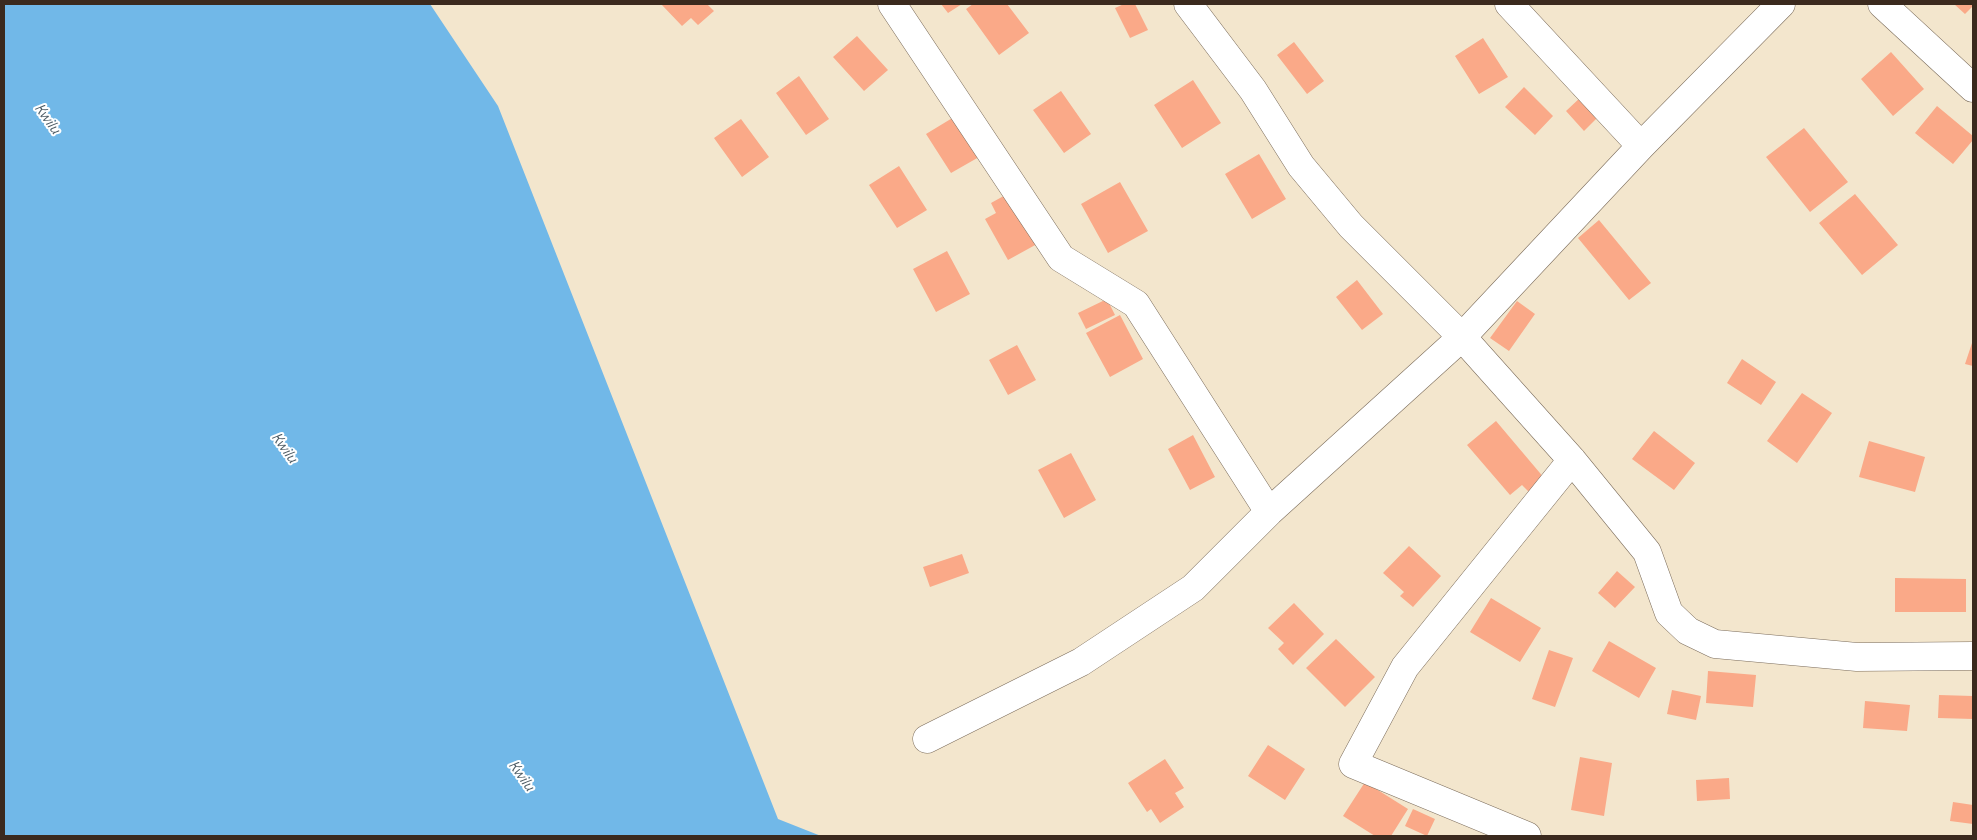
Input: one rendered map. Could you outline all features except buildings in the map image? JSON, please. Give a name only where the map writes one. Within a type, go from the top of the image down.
[{"type":"street","points":[[892,4],[1061,258],[1136,304],[1269,512]]},
{"type":"street","points":[[1188,4],[1253,90],[1301,166],[1351,226],[1462,337],[1572,460],[1647,552],[1668,613],[1688,631],[1715,644],[1857,657],[1973,656]]},
{"type":"street","points":[[1509,4],[1641,146]]},
{"type":"street","points":[[927,739],[1081,662],[1193,588],[1269,512],[1462,337],[1641,146],[1781,4]]},
{"type":"street","points":[[1882,4],[1973,88]]},
{"type":"street","points":[[1528,836],[1353,764],[1405,667],[1572,460]]},
{"type":"water","name":"Kwilu","points":[[4,4],[430,4],[498,106],[778,819],[821,836],[4,836]]}]
